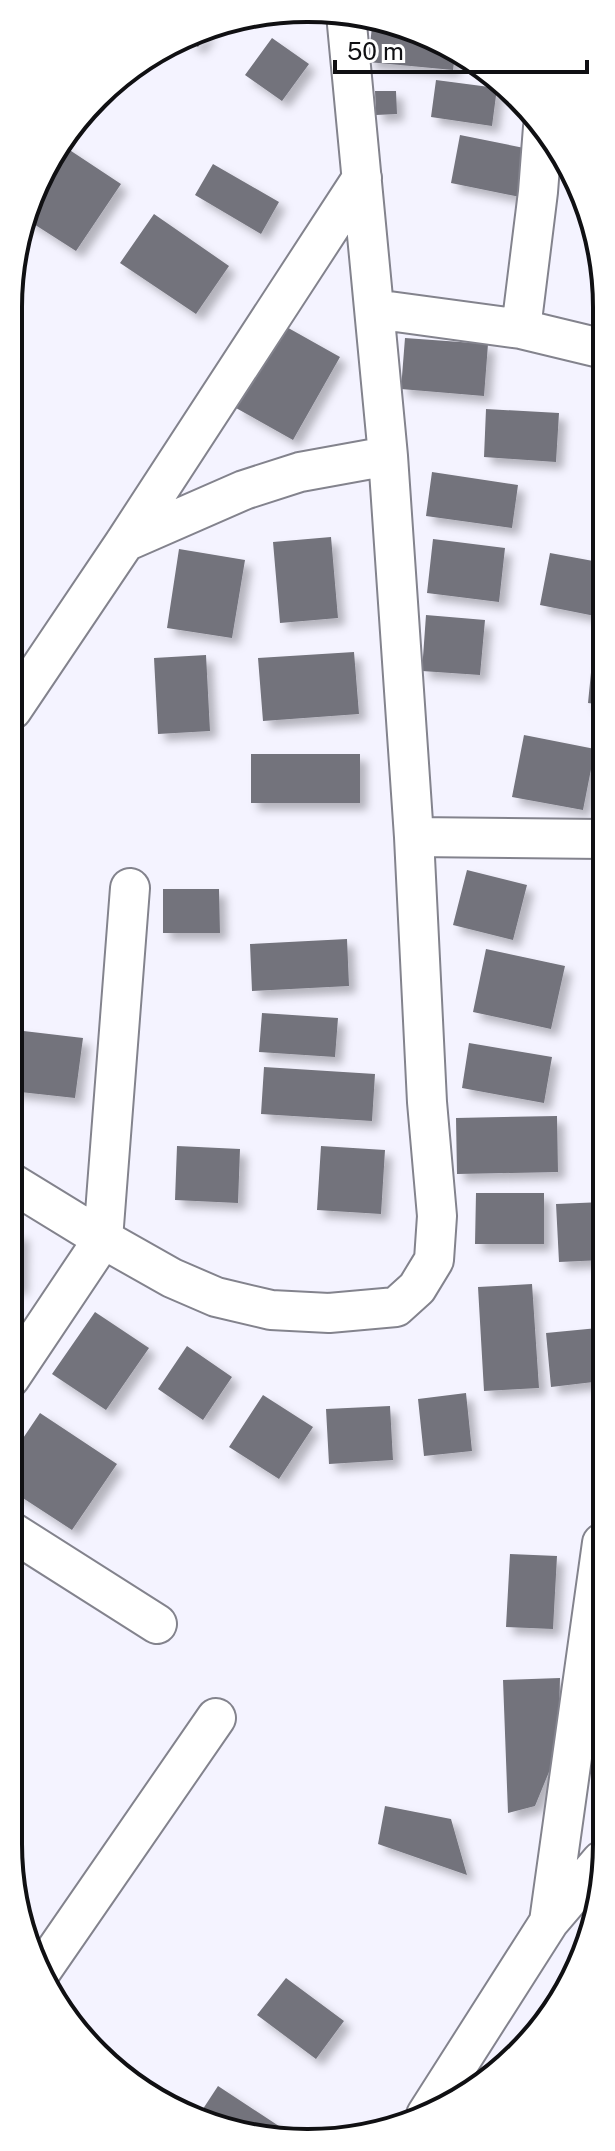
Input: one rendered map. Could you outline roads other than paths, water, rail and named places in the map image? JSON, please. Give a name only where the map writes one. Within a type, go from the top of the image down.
[{"type":"street","points":[[22,1189],[172,1278],[216,1297],[271,1310],[329,1313],[396,1307],[417,1288],[434,1260],[437,1216],[427,1102],[414,837],[388,456],[347,24]]},
{"type":"street","points":[[521,329],[542,144]]},
{"type":"street","points":[[22,695],[362,178]]},
{"type":"street","points":[[374,309],[521,329],[593,346]]},
{"type":"street","points":[[125,542],[244,490],[300,472],[388,456]]},
{"type":"street","points":[[414,837],[593,839]]},
{"type":"street","points":[[22,1360],[103,1239],[130,888]]},
{"type":"street","points":[[22,1538],[157,1624]]},
{"type":"street","points":[[549,1922],[593,1607]]},
{"type":"street","points":[[48,1962],[216,1718]]},
{"type":"street","points":[[436,2099],[549,1922],[591,1872]]}]
